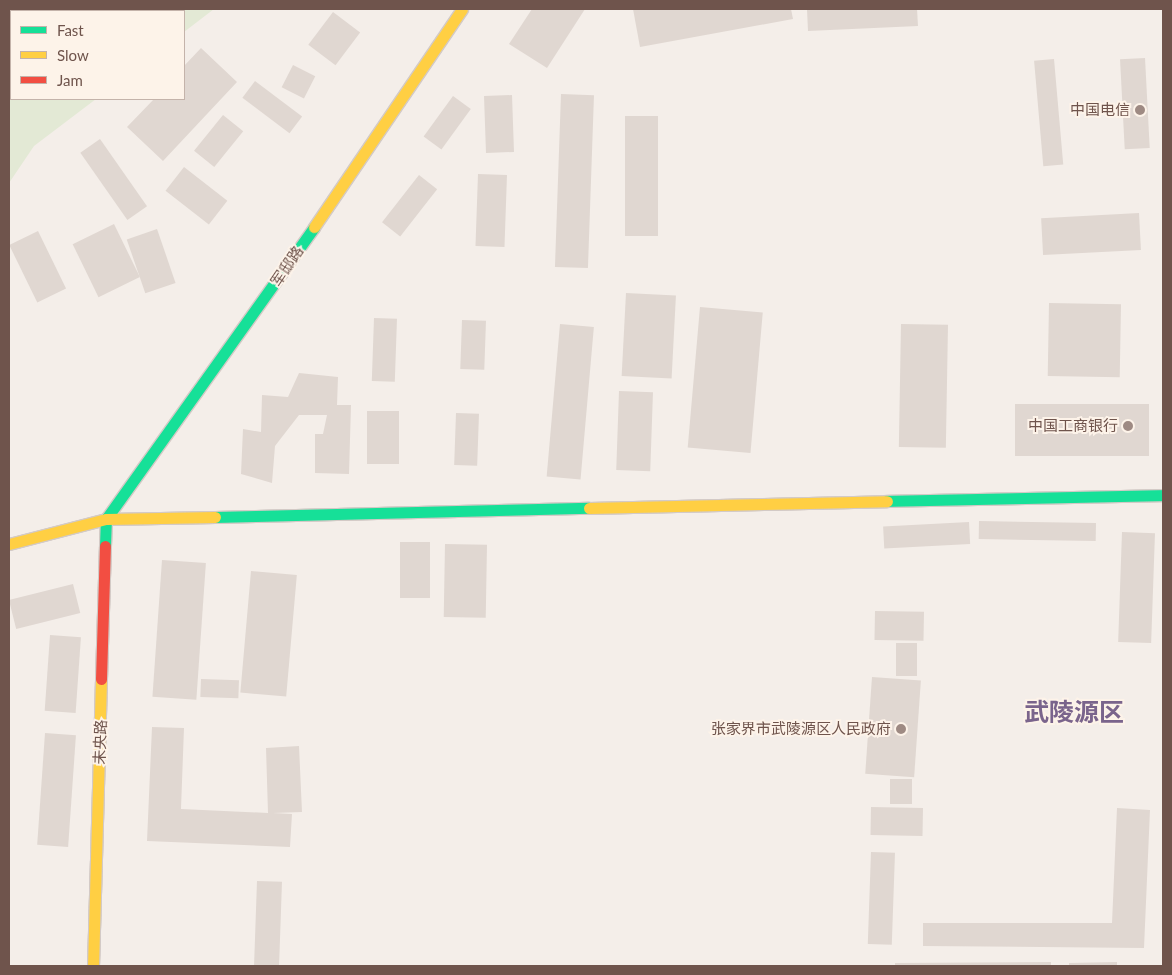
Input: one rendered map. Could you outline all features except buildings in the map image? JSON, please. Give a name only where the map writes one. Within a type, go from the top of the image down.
[{"type":"main road","name":"军邸路","points":[[106,519],[277,282],[462,9]]},
{"type":"main road","points":[[9,544],[106,519],[1163,495]]},
{"type":"main road","name":"未央路","points":[[93,966],[106,519]]},
{"type":"green space","points":[[9,9],[214,9],[185,31],[185,10],[10,10],[10,100],[95,100],[34,146],[9,183]]},
{"type":"traffic: fast","points":[[105,546],[106,519],[314,227]]},
{"type":"traffic: fast","points":[[887,501],[1163,495]]},
{"type":"traffic: fast","points":[[215,517],[589,508]]},
{"type":"traffic: slow","points":[[314,227],[462,9]]},
{"type":"traffic: slow","points":[[589,508],[887,501]]},
{"type":"traffic: slow","points":[[9,544],[106,519],[215,517]]},
{"type":"traffic: slow","points":[[93,966],[101,679]]},
{"type":"traffic: jam","points":[[101,679],[105,546]]},
{"type":"place","name":"中国电信","points":[[1140,110]]},
{"type":"place","name":"中国工商银行","points":[[1128,426]]},
{"type":"place","name":"张家界市武陵源区人民政府","points":[[901,729]]},
{"type":"district","name":"武陵源区","points":[[1074,711]]}]
